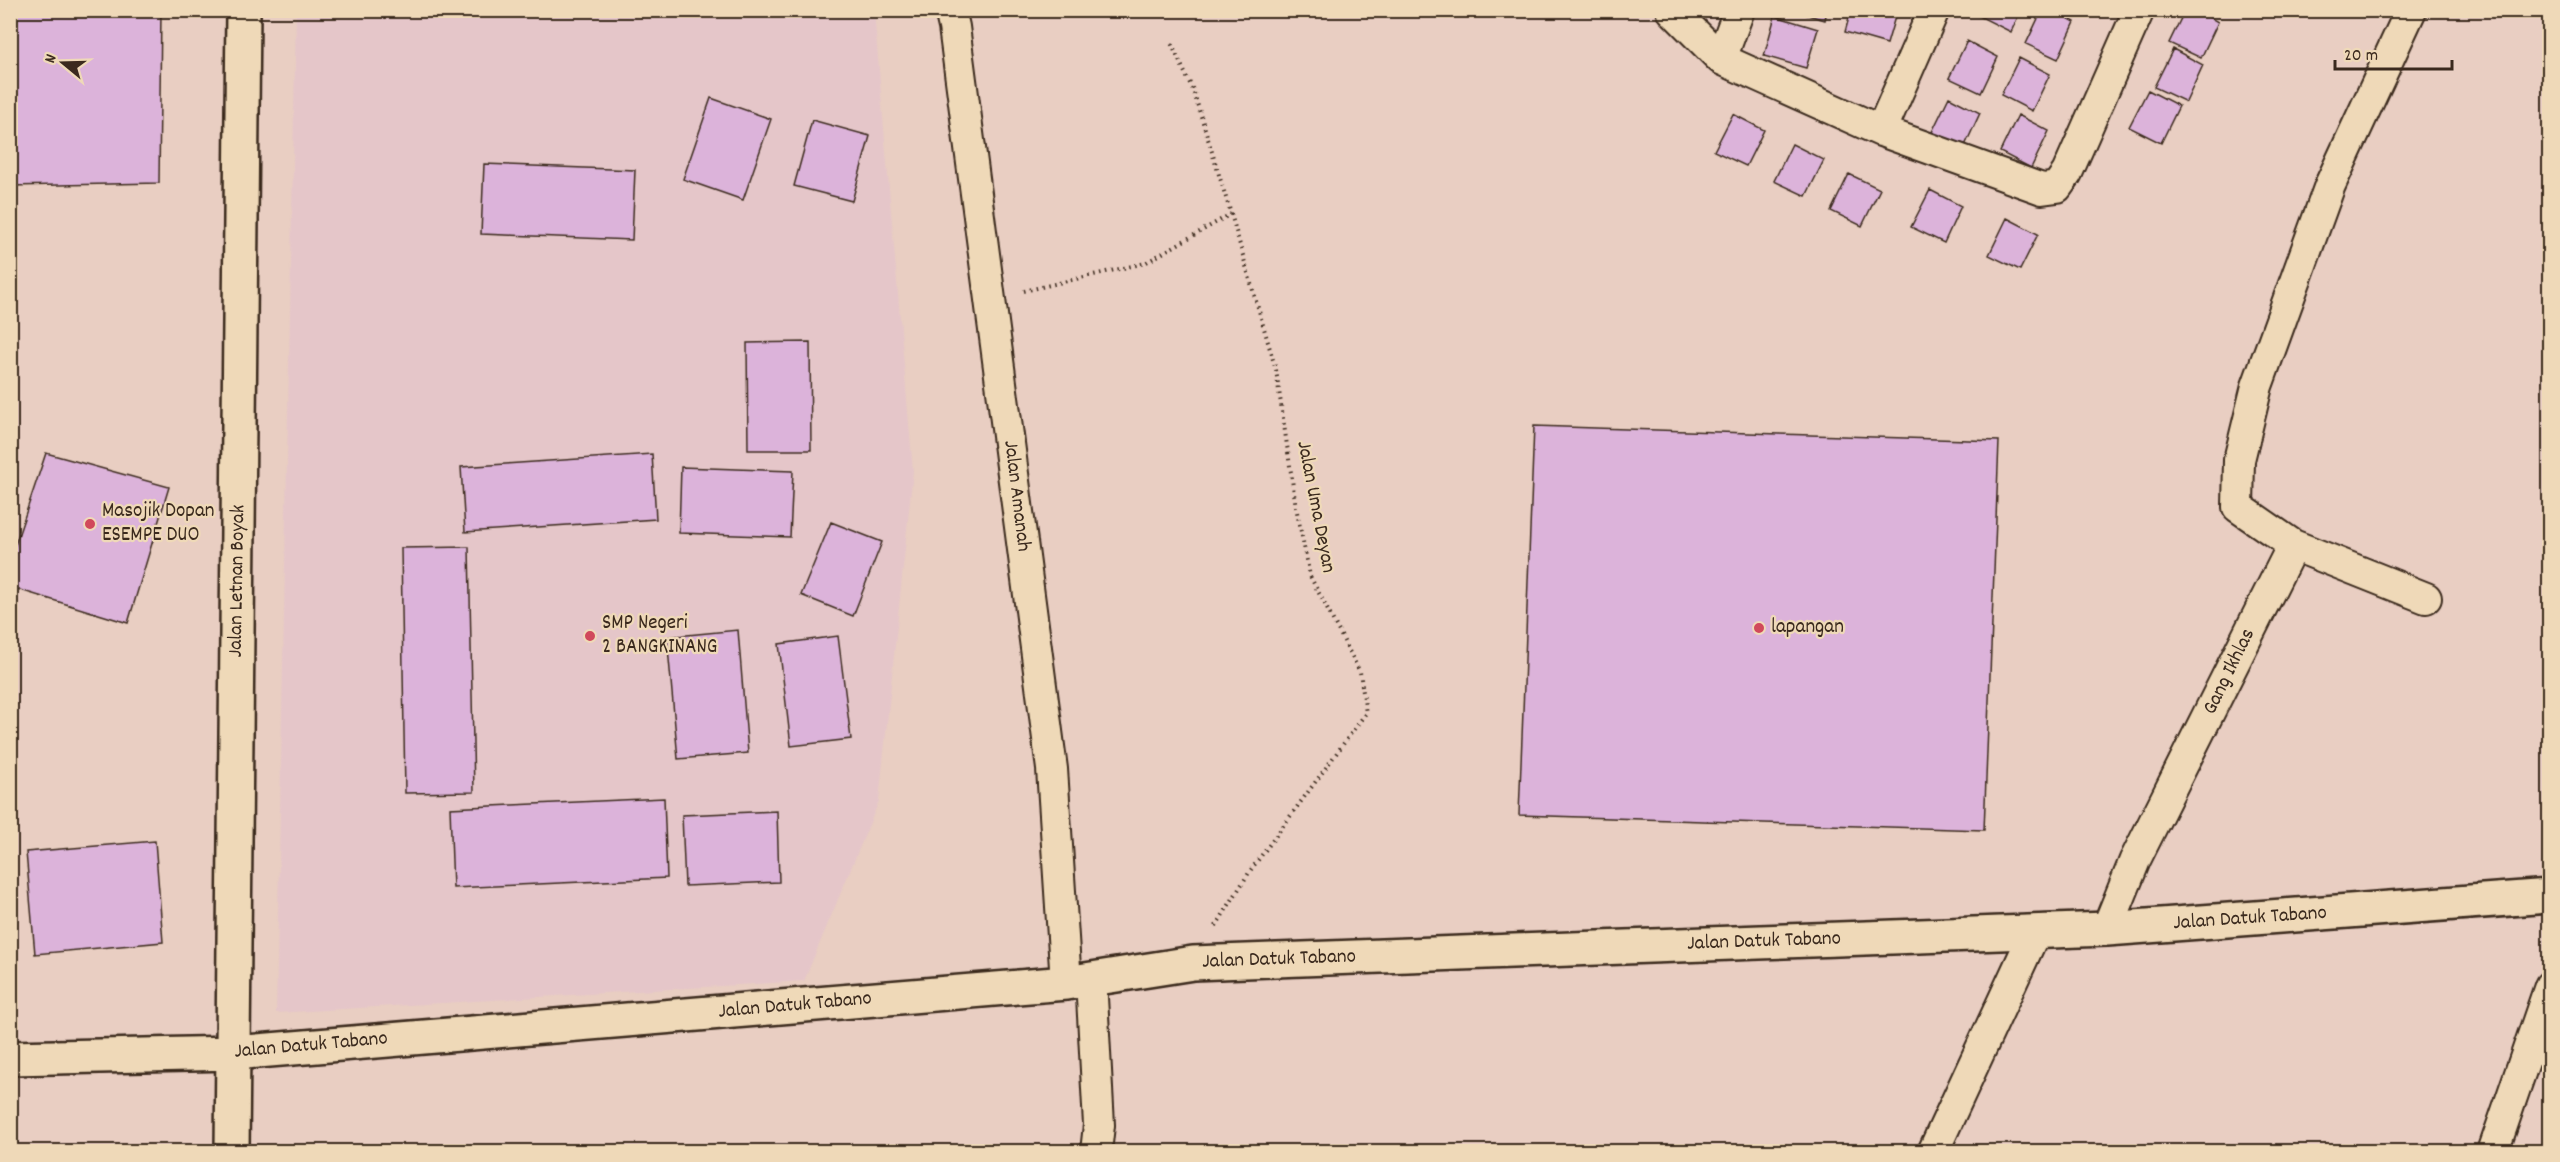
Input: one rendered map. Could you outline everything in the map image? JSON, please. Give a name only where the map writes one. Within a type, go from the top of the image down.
[{"type":"street","name":"Jalan Letnan Boyak","points":[[232,1152],[243,10]]},
{"type":"street","name":"Jalan Amanah","points":[[950,10],[991,299],[1078,981],[1099,1125],[1095,1152]]},
{"type":"street","points":[[1672,10],[1721,59],[1881,131],[2042,189],[2057,186],[2067,173],[2139,10]]},
{"type":"street","points":[[1721,59],[1739,10]]},
{"type":"street","points":[[1881,131],[1934,10]]},
{"type":"street","points":[[2411,10],[2330,185],[2257,386],[2240,460],[2238,507],[2293,545],[2426,598]]},
{"type":"street","name":"Gang Ikhlas","points":[[2107,929],[2135,860],[2293,545]]},
{"type":"street","name":"Jalan Datuk Tabano","points":[[10,1059],[234,1053],[1078,981],[1193,963],[2107,929],[2550,896]]},
{"type":"street","points":[[1933,1152],[2035,932]]},
{"type":"street","points":[[2493,1152],[2550,986]]},
{"type":"path","name":"Jalan Uma Deyan","points":[[1171,44],[1193,90],[1276,370],[1296,507],[1310,576],[1360,672],[1366,713],[1250,872],[1193,963]]},
{"type":"path","points":[[991,299],[1145,263],[1231,214]]},
{"type":"shaded area","name":"SMP Negeri 2 BANGKINANG","points":[[296,11],[874,11],[913,471],[879,801],[804,981],[276,1013]]},
{"type":"building","points":[[10,10],[161,10],[159,183],[10,186]]},
{"type":"building","points":[[1791,10],[1827,10],[1825,20]]},
{"type":"building","points":[[1851,10],[1897,10],[1887,44],[1845,32]]},
{"type":"building","points":[[1982,10],[2021,10],[2011,32],[1979,16]]},
{"type":"building","points":[[2042,10],[2053,10],[2075,22],[2058,59],[2026,44]]},
{"type":"building","points":[[2185,10],[2197,10],[2218,22],[2201,58],[2169,43]]},
{"type":"building","points":[[1775,16],[1818,29],[1806,68],[1764,56]]},
{"type":"building","points":[[1967,41],[1998,57],[1981,93],[1949,78]]},
{"type":"building","points":[[2173,49],[2203,65],[2186,102],[2154,87]]},
{"type":"building","points":[[2019,58],[2050,74],[2032,111],[2001,95]]},
{"type":"building","points":[[2148,90],[2179,106],[2161,143],[2129,127]]},
{"type":"building","points":[[1949,97],[1980,113],[1963,150],[1931,134]]},
{"type":"building","points":[[711,98],[771,119],[743,200],[683,179]]},
{"type":"building","points":[[1733,114],[1764,130],[1746,166],[1714,151]]},
{"type":"building","points":[[2018,115],[2049,131],[2031,168],[2000,152]]},
{"type":"building","points":[[812,120],[870,136],[852,201],[794,186]]},
{"type":"building","points":[[1792,144],[1824,160],[1806,196],[1774,181]]},
{"type":"building","points":[[484,164],[635,170],[632,240],[481,234]]},
{"type":"building","points":[[1849,174],[1880,189],[1862,226],[1831,211]]},
{"type":"building","points":[[1930,190],[1961,206],[1944,243],[1911,227]]},
{"type":"building","points":[[2007,218],[2038,234],[2020,270],[1989,255]]},
{"type":"building","points":[[810,342],[811,450],[748,450],[747,343]]},
{"type":"building","name":"lapangan","points":[[1534,426],[1999,441],[1984,830],[1519,815]]},
{"type":"building","name":"Masojik Dopan ESEMPE DUO","points":[[46,453],[169,487],[128,623],[10,587],[10,560]]},
{"type":"building","points":[[652,454],[656,519],[465,532],[461,467]]},
{"type":"building","points":[[681,467],[793,471],[790,537],[679,533]]},
{"type":"building","points":[[831,522],[882,542],[853,616],[801,595]]},
{"type":"building","points":[[469,547],[474,792],[405,793],[401,548]]},
{"type":"building","points":[[738,630],[748,753],[678,759],[667,637]]},
{"type":"building","points":[[838,636],[851,739],[791,746],[779,644]]},
{"type":"building","points":[[664,798],[667,878],[453,888],[450,808]]},
{"type":"building","points":[[777,811],[779,882],[685,886],[682,815]]},
{"type":"building","points":[[155,841],[163,942],[35,954],[26,852]]},
{"type":"place","name":"Masojik Dopan ESEMPE DUO","points":[[90,524]]},
{"type":"place","name":"lapangan","points":[[1759,628]]},
{"type":"place","name":"SMP Negeri 2 BANGKINANG","points":[[590,636]]}]
